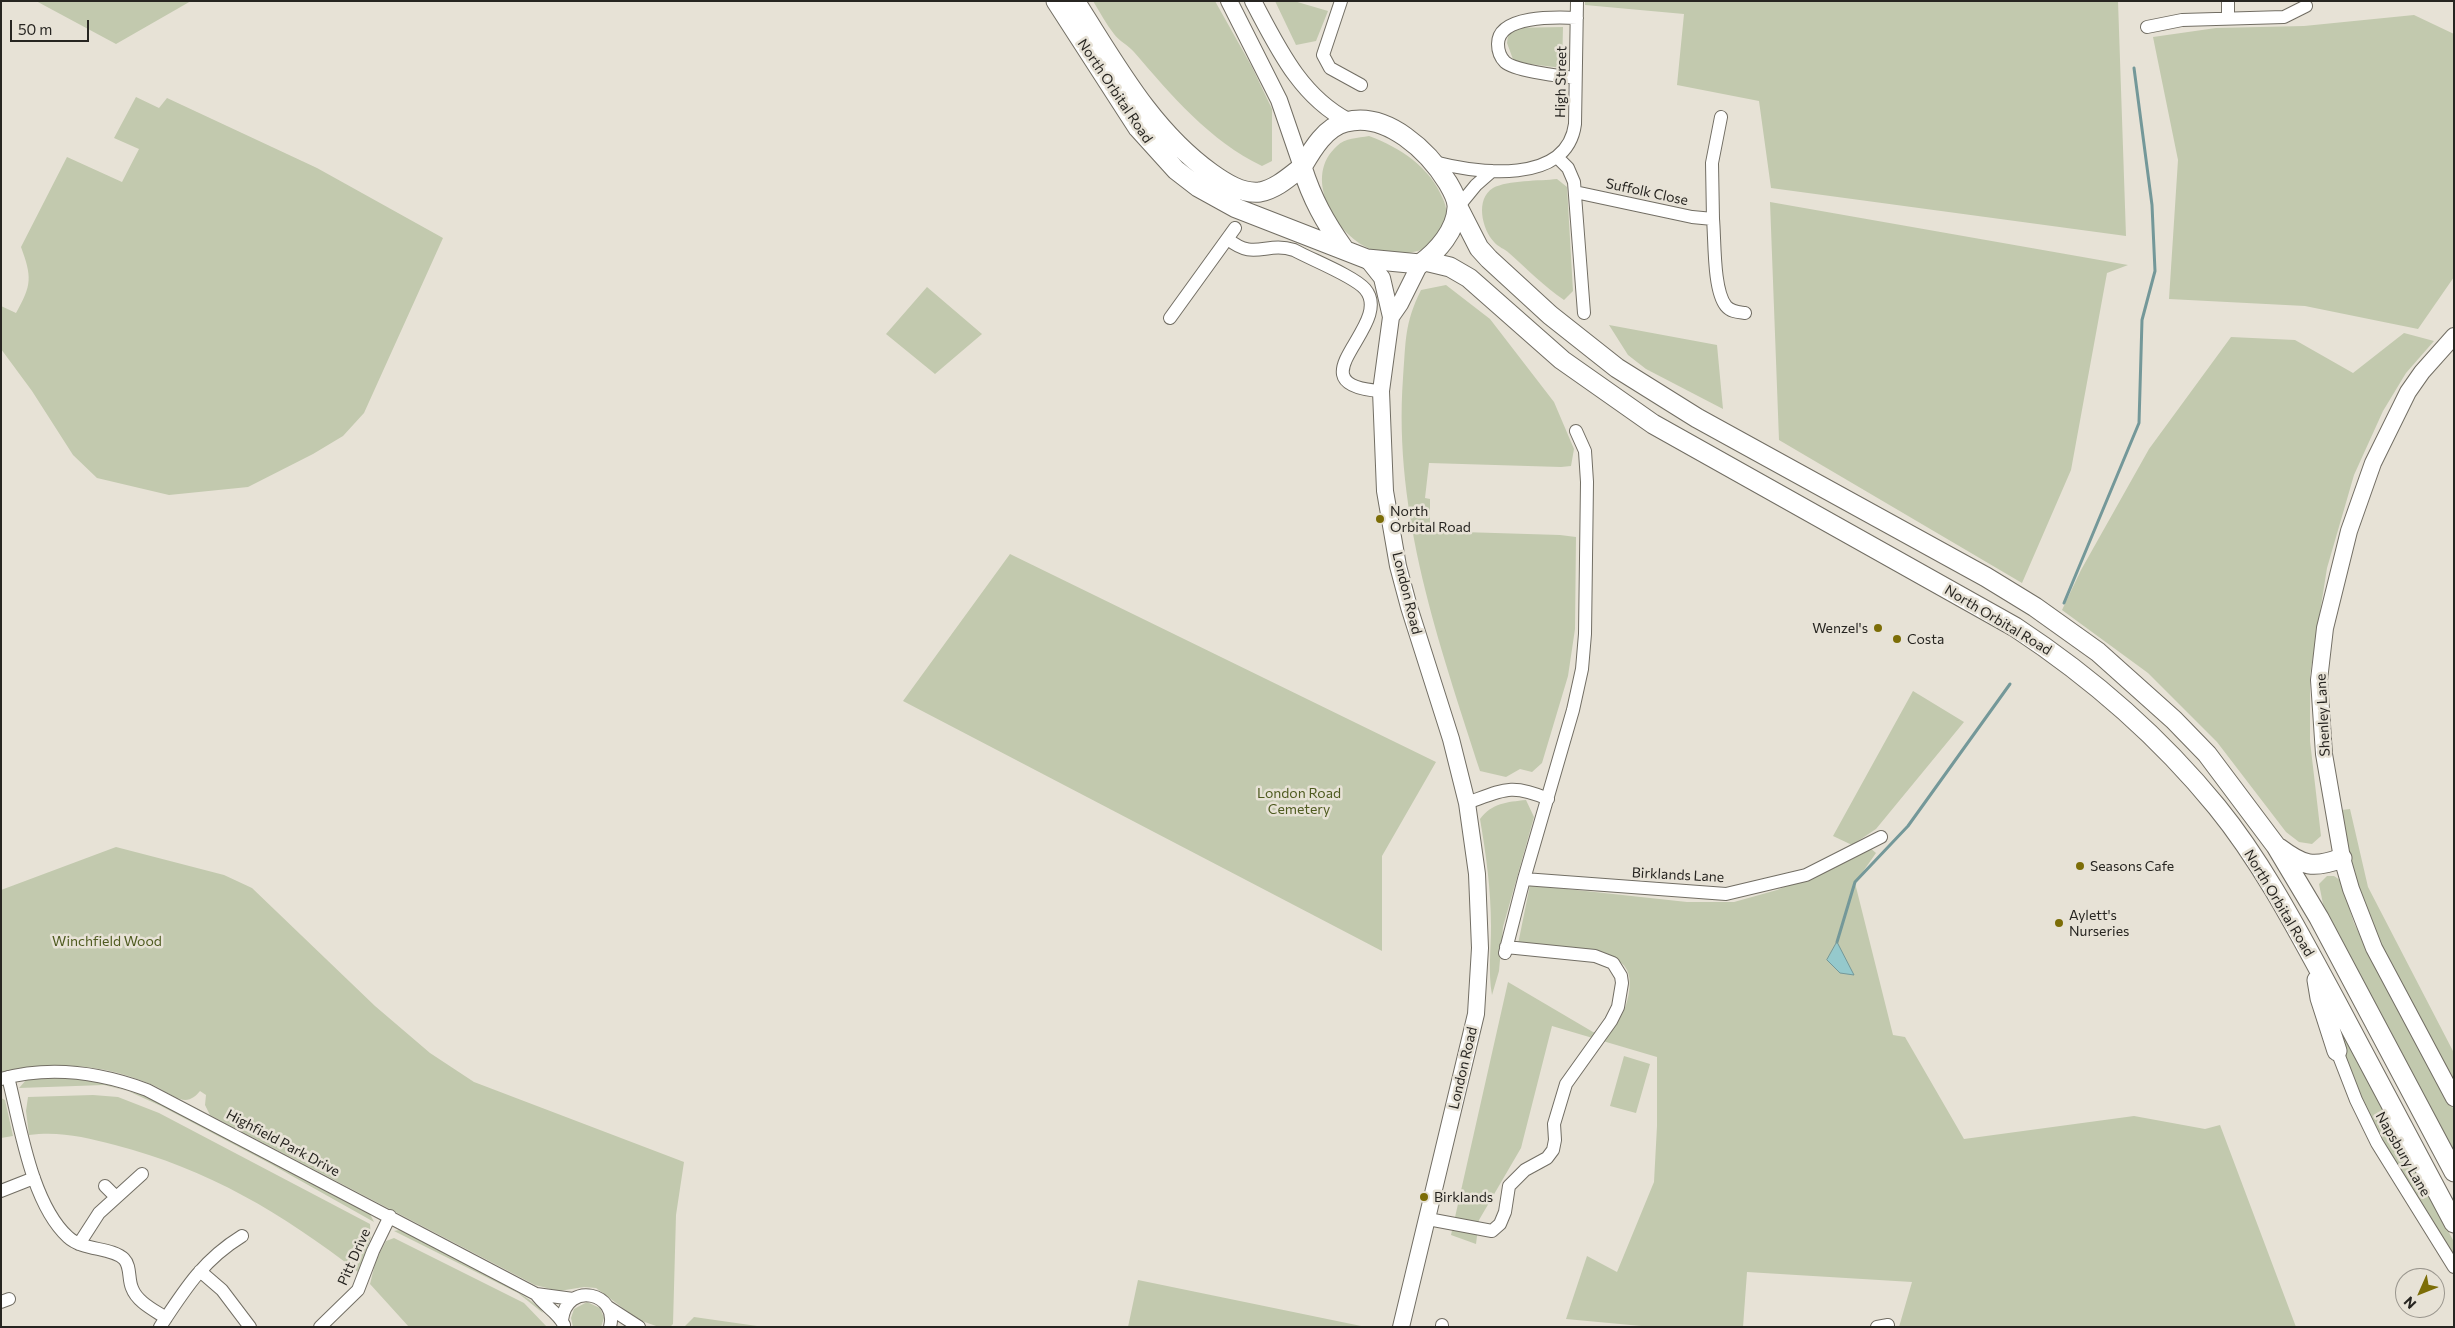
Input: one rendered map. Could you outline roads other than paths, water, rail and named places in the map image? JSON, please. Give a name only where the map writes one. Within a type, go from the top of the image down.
[{"type":"highway","name":"North Orbital Road","points":[[1056,1],[1138,128],[1176,170],[1198,187],[1236,208],[1344,249]]},
{"type":"highway","name":"North Orbital Road","points":[[1076,1],[1150,114],[1172,140],[1200,165],[1219,179],[1248,192],[1267,190],[1302,168]]},
{"type":"highway","points":[[1348,121],[1369,121],[1384,126],[1410,140],[1434,162],[1450,188],[1458,207],[1453,225],[1444,241],[1423,262],[1367,259],[1344,249],[1318,210],[1302,168],[1319,141],[1333,128],[1348,121]]},
{"type":"highway","name":"North Orbital Road","points":[[1458,207],[1479,248],[1489,259],[1550,315],[1617,368],[1697,418],[1986,577],[2052,619],[2098,652],[2149,696],[2206,754],[2276,846],[2319,918],[2454,1172]]},
{"type":"highway","name":"North Orbital Road","points":[[1423,262],[1450,267],[1464,274],[1562,360],[1654,424],[2015,627],[2065,661],[2142,726],[2177,761],[2218,808],[2263,874],[2314,962],[2454,1224]]},
{"type":"highway","points":[[2276,846],[2296,860],[2323,865],[2342,858]]},
{"type":"highway","points":[[2319,918],[2312,883],[2323,865]]},
{"type":"highway","points":[[2314,962],[2320,998],[2337,1051]]},
{"type":"main road","points":[[1229,1],[1279,100],[1302,168]]},
{"type":"main road","points":[[1253,1],[1301,84],[1321,104],[1348,121]]},
{"type":"main road","name":"London Road","points":[[1367,259],[1382,278],[1390,317],[1381,391],[1385,491],[1398,566],[1418,640],[1451,739],[1467,803],[1477,874],[1480,948],[1476,1014],[1402,1327]]},
{"type":"main road","name":"London Road","points":[[1390,317],[1400,304],[1423,262]]},
{"type":"main road","name":"Shenley Lane","points":[[2454,336],[2422,372],[2408,392],[2372,462],[2349,531],[2325,628],[2319,689],[2324,754],[2342,858],[2351,889],[2374,948],[2454,1098]]},
{"type":"street","points":[[1341,1],[1324,46],[1324,60],[1335,72],[1361,85]]},
{"type":"street","name":"High Street","points":[[1558,158],[1573,138],[1578,1]]},
{"type":"street","points":[[2228,1],[2228,18]]},
{"type":"street","points":[[2147,26],[2182,20],[2284,17],[2306,6]]},
{"type":"street","points":[[1576,78],[1511,65],[1500,56],[1498,42],[1502,30],[1515,23],[1577,18]]},
{"type":"street","points":[[1721,117],[1712,163],[1713,220],[1718,282],[1726,306],[1745,314]]},
{"type":"street","points":[[1434,162],[1455,167],[1492,171],[1538,167],[1558,158],[1572,174],[1584,313]]},
{"type":"street","points":[[1458,207],[1472,188],[1492,171]]},
{"type":"street","name":"Suffolk Close","points":[[1575,192],[1713,220]]},
{"type":"street","points":[[1170,318],[1214,255],[1232,234],[1244,250],[1253,251],[1285,247],[1294,250],[1365,289],[1372,303],[1372,311],[1368,322],[1345,360],[1342,372],[1345,378],[1357,388],[1381,391]]},
{"type":"street","points":[[1428,1219],[1492,1231],[1500,1224],[1505,1212],[1509,1186],[1525,1170],[1547,1158],[1553,1150],[1555,1140],[1554,1124],[1566,1084],[1618,1007],[1622,983],[1621,976],[1614,963],[1595,956],[1505,950],[1576,694],[1586,634],[1587,482],[1585,451],[1576,431]]},
{"type":"street","points":[[1467,803],[1514,788],[1523,789],[1548,799]]},
{"type":"street","name":"Birklands Lane","points":[[1524,879],[1726,894],[1806,875],[1880,837]]},
{"type":"street","name":"Napsbury Lane","points":[[2337,1051],[2356,1100],[2376,1143],[2454,1267]]},
{"type":"street","name":"Highfield Park Drive","points":[[5,1078],[47,1071],[67,1071],[126,1082],[193,1113],[536,1294],[573,1298]]},
{"type":"street","points":[[5,1078],[34,1178],[53,1216],[68,1237],[78,1244],[123,1257],[136,1296],[163,1322],[200,1271],[222,1249],[242,1236]]},
{"type":"street","points":[[78,1244],[99,1213],[142,1174]]},
{"type":"street","points":[[1,1191],[34,1178]]},
{"type":"street","points":[[105,1186],[116,1197]]},
{"type":"street","name":"Pitt Drive","points":[[320,1327],[358,1290],[373,1251],[390,1216]]},
{"type":"street","points":[[200,1271],[222,1290],[250,1327]]},
{"type":"street","name":"Highfield Park Drive","points":[[536,1294],[564,1323]]},
{"type":"street","name":"Highfield Park Drive","points":[[564,1323],[565,1307],[573,1298],[580,1295],[590,1295],[601,1299],[608,1307],[639,1327]]},
{"type":"street","points":[[608,1307],[611,1316],[610,1327]]},
{"type":"water","points":[[1837,942],[1854,975],[1840,973],[1827,960]]},
{"type":"waterway","points":[[2064,603],[2139,423],[2142,320],[2155,271],[2152,205],[2134,68]]},
{"type":"waterway","points":[[1837,942],[1855,882],[1908,826],[2010,684]]},
{"type":"place","name":"North Orbital Road","points":[[1380,519]]},
{"type":"place","name":"Wenzel's","points":[[1878,628]]},
{"type":"place","name":"Costa","points":[[1897,639]]},
{"type":"place","name":"Seasons Cafe","points":[[2080,866]]},
{"type":"place","name":"Aylett's Nurseries","points":[[2059,923]]},
{"type":"place","name":"Birklands","points":[[1424,1197]]},
{"type":"park label","name":"London Road Cemetery","points":[[1299,802]]},
{"type":"park label","name":"Winchfield Wood","points":[[107,941]]}]
